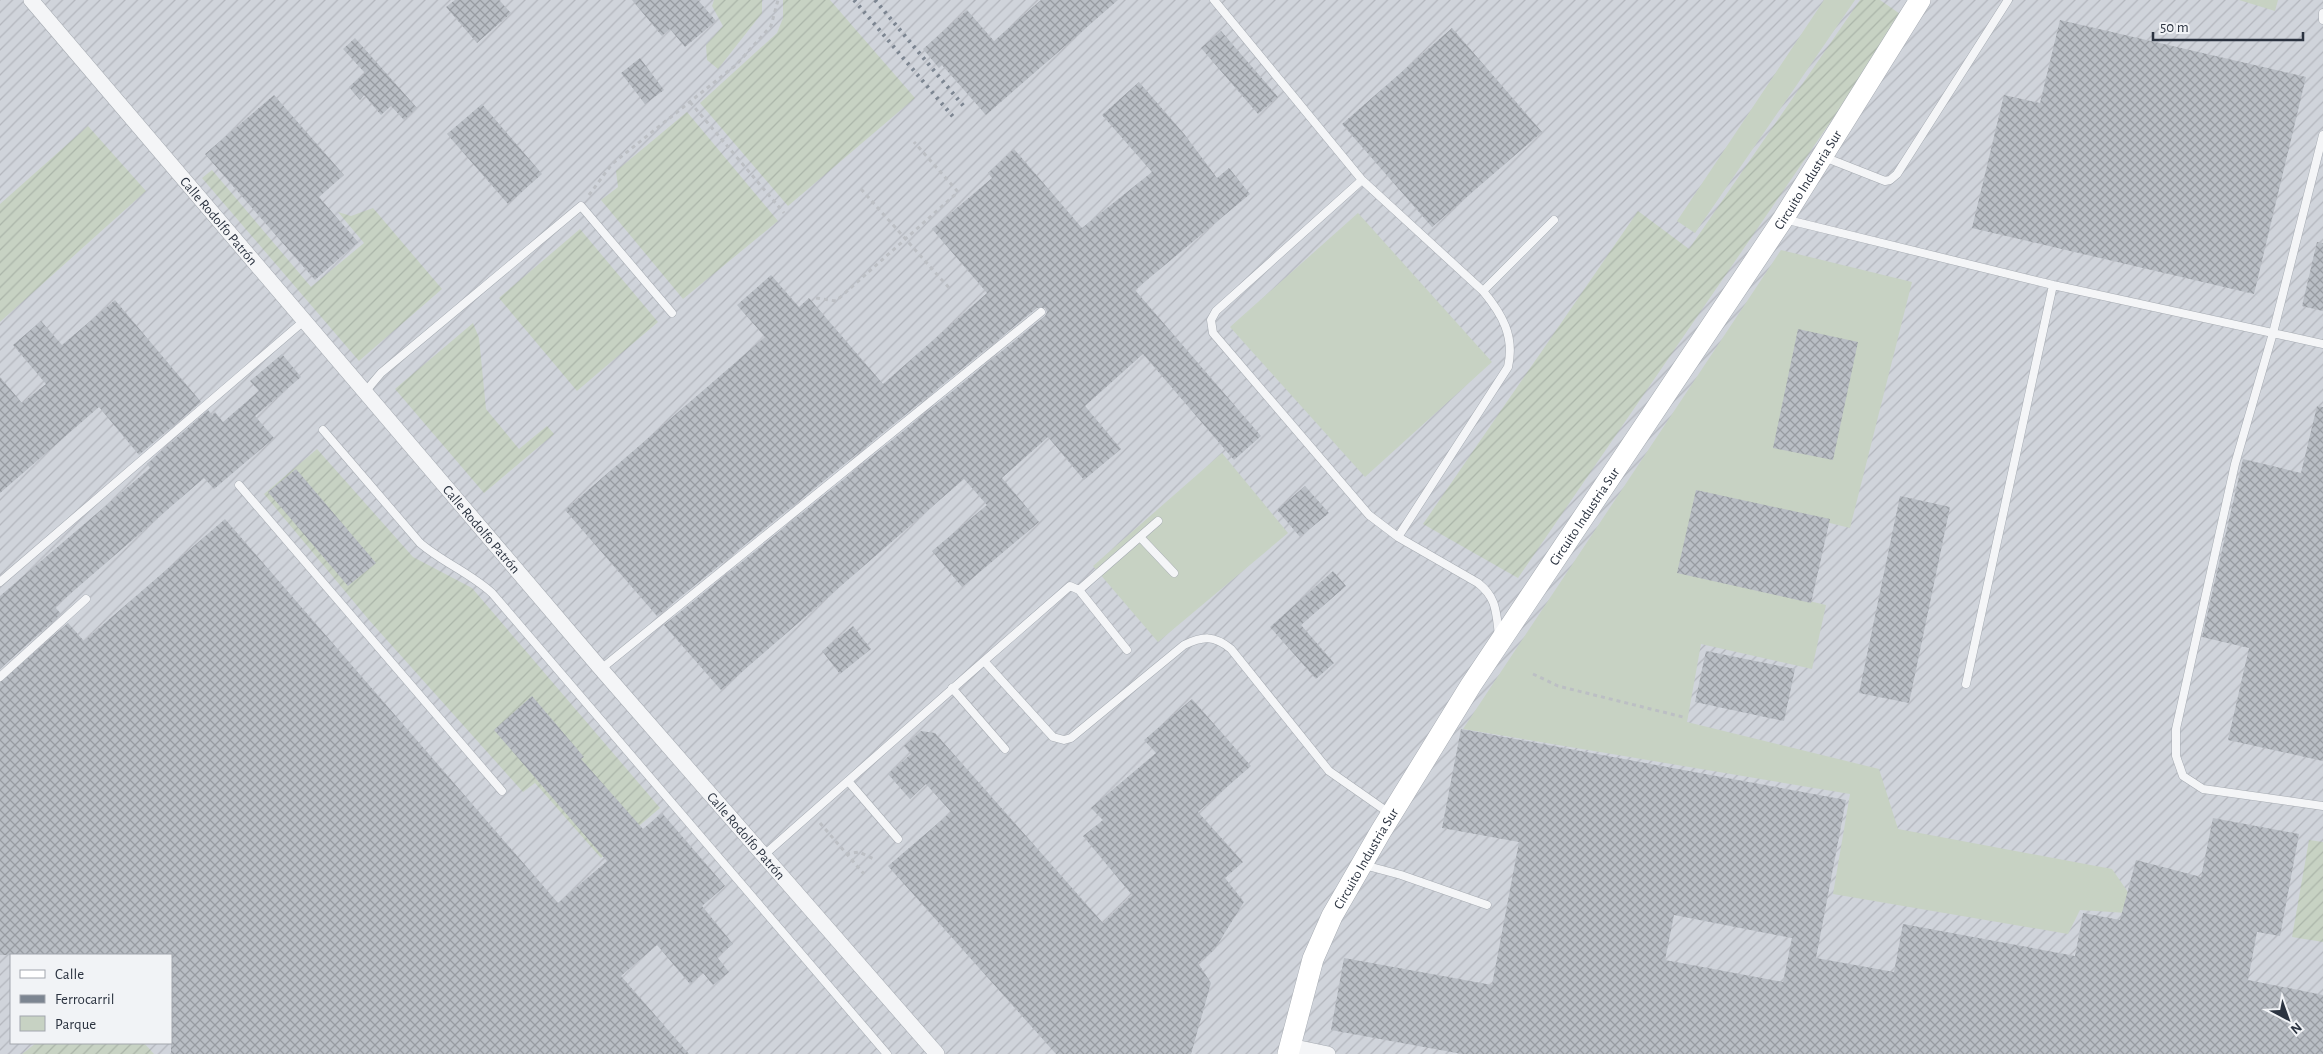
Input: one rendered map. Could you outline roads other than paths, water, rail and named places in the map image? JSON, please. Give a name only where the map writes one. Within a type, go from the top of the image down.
[{"type":"main road","name":"Circuito Industria Sur","points":[[1289,1050],[1313,959],[1332,916],[1391,814],[1500,642],[1783,219],[1920,0]]},
{"type":"street","name":"Calle Rodolfo Patrón","points":[[31,0],[601,669],[764,855],[931,1052]]},
{"type":"street","points":[[1289,1050],[1328,1054]]},
{"type":"lane","points":[[1214,0],[1362,180],[1482,291],[1500,312],[1505,326],[1511,347],[1508,367],[1398,538]]},
{"type":"lane","points":[[1822,156],[1884,181],[1890,180],[1897,174],[2008,0]]},
{"type":"lane","points":[[2323,13],[2323,20]]},
{"type":"lane","points":[[2323,135],[2273,333],[2236,464],[2176,729],[2176,756],[2183,776],[2203,788],[2323,806]]},
{"type":"lane","points":[[1362,180],[1216,311],[1211,320],[1213,333],[1369,515],[1398,538],[1463,574],[1489,592],[1495,604],[1500,642]]},
{"type":"lane","points":[[365,392],[381,373],[581,206],[672,313]]},
{"type":"lane","points":[[1783,219],[2053,285],[2323,344]]},
{"type":"lane","points":[[1482,291],[1554,220]]},
{"type":"lane","points":[[1966,684],[2053,285]]},
{"type":"lane","points":[[601,669],[1041,312]]},
{"type":"lane","points":[[0,582],[305,320]]},
{"type":"lane","points":[[323,430],[420,543],[481,583],[492,593],[887,1054]]},
{"type":"lane","points":[[239,485],[502,791]]},
{"type":"lane","points":[[1079,590],[1158,521]]},
{"type":"lane","points":[[1140,537],[1174,574]]},
{"type":"lane","points":[[764,855],[1067,588],[1074,587],[1079,590],[1127,650]]},
{"type":"lane","points":[[0,678],[86,599]]},
{"type":"lane","points":[[984,661],[1053,737],[1064,740],[1071,738],[1184,645],[1198,638],[1210,637],[1221,641],[1231,649],[1329,771],[1391,814]]},
{"type":"lane","points":[[952,688],[1005,749]]},
{"type":"lane","points":[[848,781],[898,839]]},
{"type":"lane","points":[[1362,864],[1401,875],[1487,905]]},
{"type":"railway","points":[[854,0],[955,119]]},
{"type":"railway","points":[[875,0],[966,109]]}]
